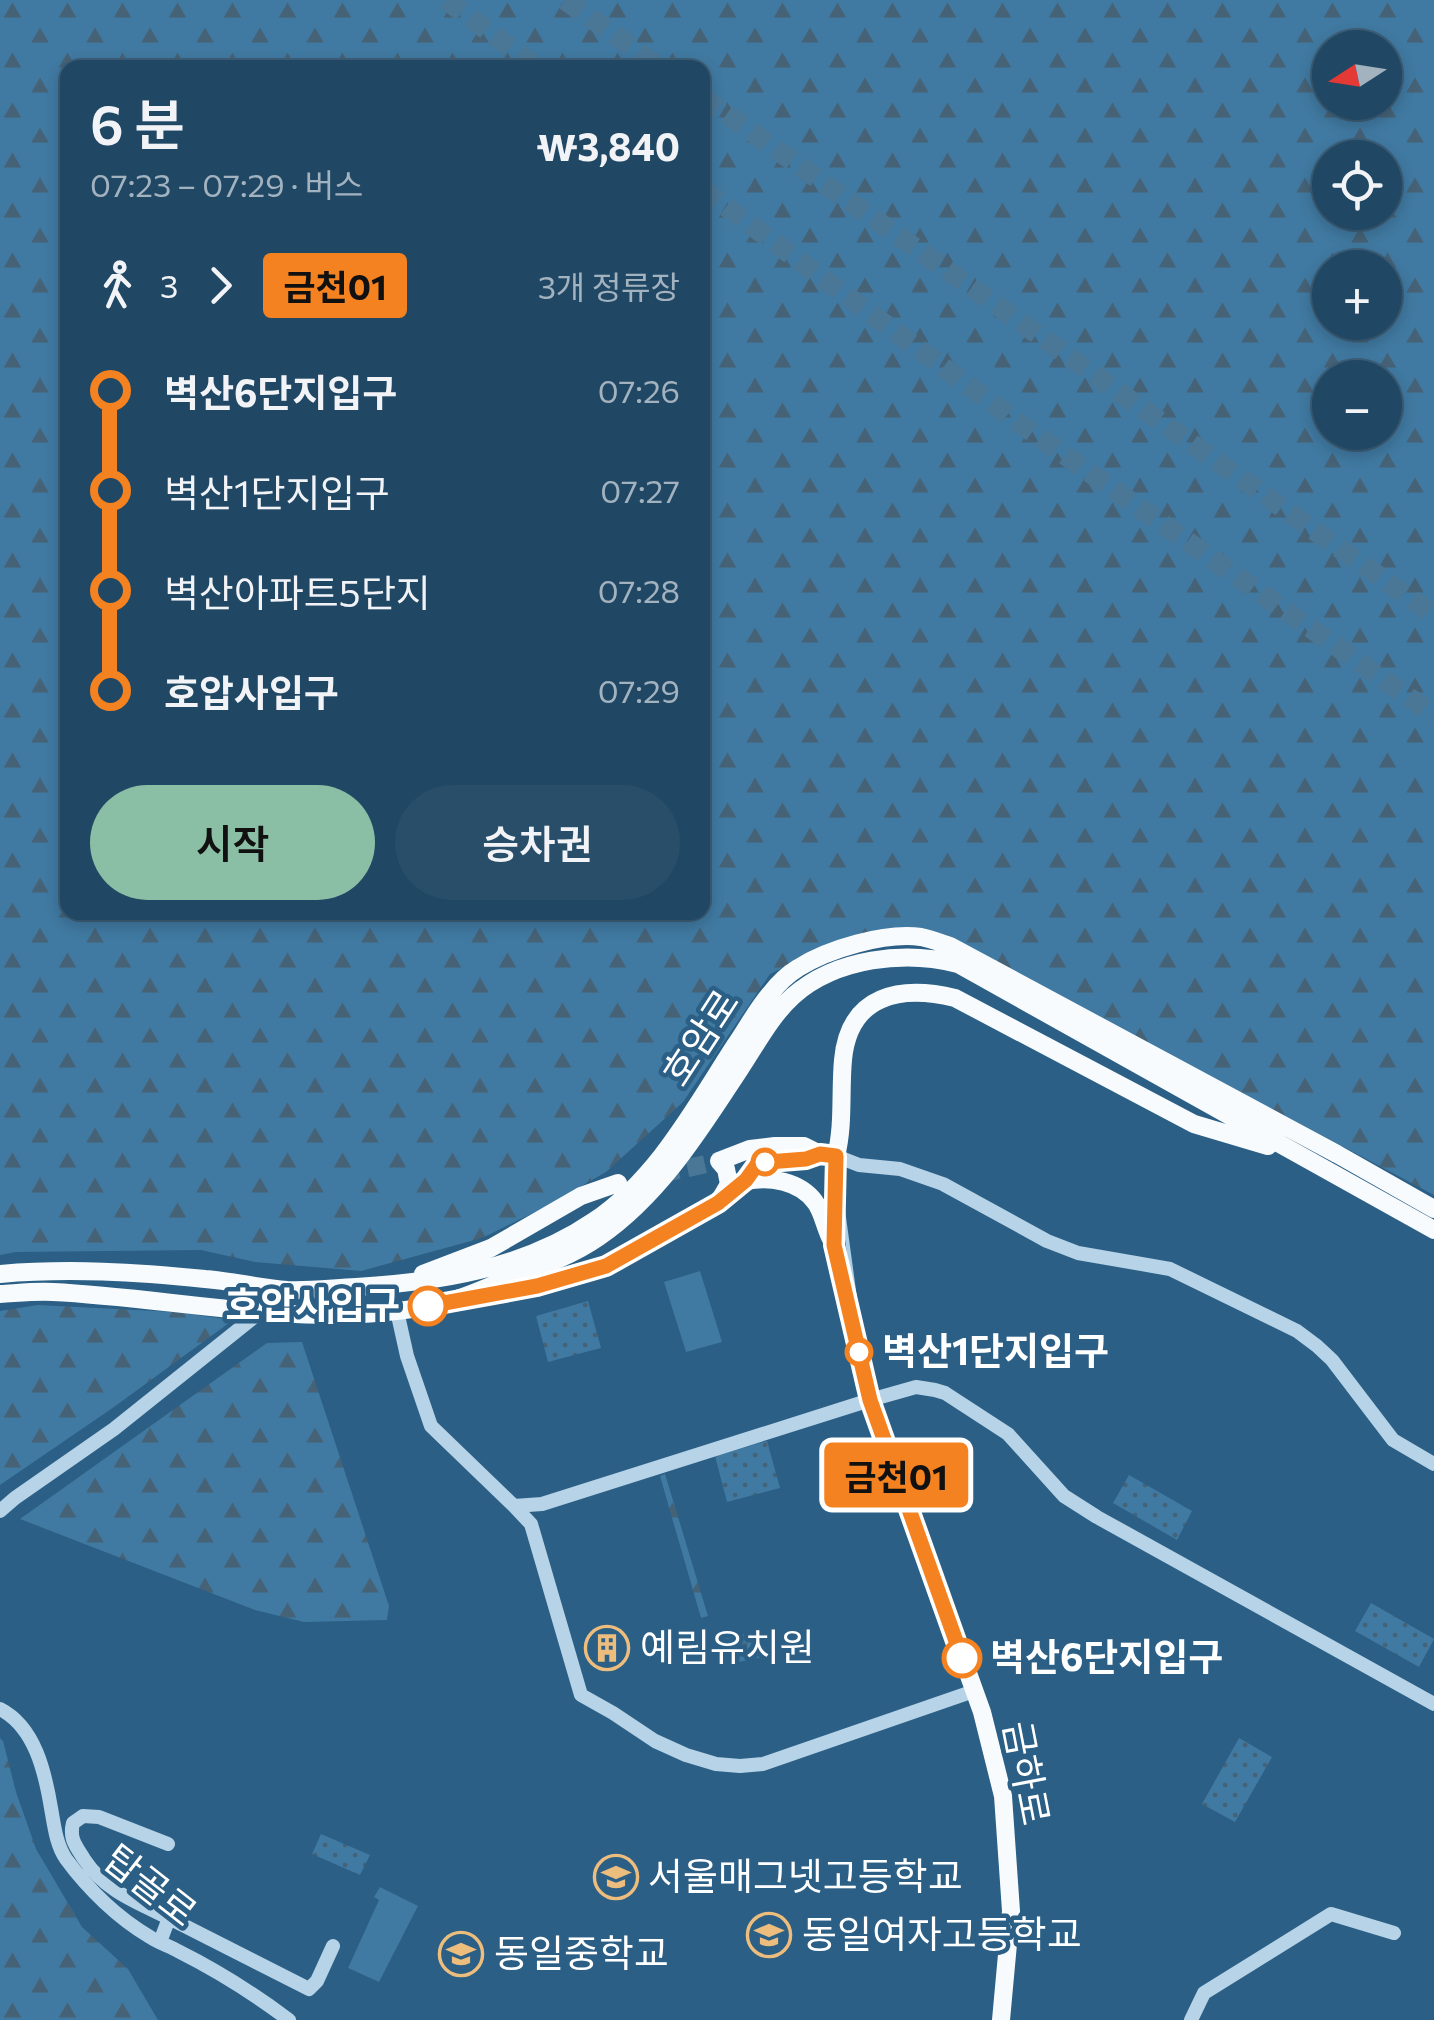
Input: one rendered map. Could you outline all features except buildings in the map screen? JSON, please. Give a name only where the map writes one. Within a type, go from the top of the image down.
[{"type":"main road","name":"호암로","points":[[0,1274],[43,1270],[110,1272],[288,1290],[395,1284],[502,1265],[594,1221],[631,1190],[661,1158],[768,995],[796,969],[858,944],[898,937],[921,937],[950,946],[1434,1208]]},
{"type":"main road","name":"호암로","points":[[0,1294],[50,1292],[326,1316],[441,1304],[560,1259],[599,1237],[639,1204],[671,1169],[771,1021],[794,996],[820,978],[885,957],[939,959],[958,964],[1434,1230]]},
{"type":"main road","name":"금하로","points":[[1001,2020],[1011,1912],[1003,1796],[996,1760],[870,1400],[834,1245],[828,1155],[840,1139],[845,1046],[862,1013],[878,1000],[897,993],[955,998],[1194,1124],[1302,1156]]},
{"type":"main road","points":[[718,1203],[729,1184],[719,1161],[750,1149],[775,1146],[804,1146],[828,1155]]},
{"type":"main road","points":[[441,1304],[537,1286],[606,1266],[718,1203],[746,1180],[756,1166],[828,1155]]},
{"type":"main road","points":[[746,1180],[764,1177],[802,1190],[817,1203],[834,1245]]},
{"type":"main road","points":[[395,1284],[491,1248],[581,1196],[618,1183]]},
{"type":"street","points":[[828,1155],[859,1165],[900,1169],[942,1184],[1048,1242],[1078,1253],[1170,1270],[1297,1331],[1332,1360],[1393,1440],[1434,1464]]},
{"type":"street","points":[[0,1510],[114,1429],[288,1290]]},
{"type":"street","points":[[397,1310],[407,1356],[432,1426],[531,1524],[581,1695],[686,1756],[716,1764],[763,1764],[974,1691]]},
{"type":"street","points":[[514,1506],[542,1504],[916,1387],[935,1390],[1008,1434],[1064,1496],[1097,1517],[1434,1704]]},
{"type":"street","name":"탑골로","points":[[0,1709],[8,1712],[37,1750],[62,1853],[79,1876],[152,1938],[266,2002],[289,2020]]},
{"type":"street","points":[[168,1844],[99,1817],[84,1816],[73,1822],[71,1832],[75,1847],[91,1872],[113,1890],[309,1990],[317,1982],[333,1946]]},
{"type":"street","points":[[1191,2020],[1204,1993],[1331,1914],[1394,1933]]},
{"type":"street","points":[[160,1942],[169,1918]]},
{"type":"green space","points":[[0,0],[1434,0],[1434,1195],[923,930],[826,947],[770,974],[683,1102],[606,1172],[482,1238],[361,1271],[255,1262],[201,1250],[0,1255]]},
{"type":"green space","points":[[700,1271],[722,1342],[686,1352],[664,1282]]},
{"type":"green space","points":[[588,1301],[601,1348],[548,1362],[536,1316]]},
{"type":"green space","points":[[38,1305],[174,1312],[233,1320],[0,1485],[0,1311]]},
{"type":"green space","points":[[302,1342],[389,1606],[387,1620],[304,1622],[255,1610],[20,1519],[267,1343]]},
{"type":"green space","points":[[767,1441],[780,1488],[727,1502],[715,1456]]},
{"type":"green space","points":[[665,1474],[708,1616],[701,1618],[660,1476]]},
{"type":"green space","points":[[1129,1475],[1192,1511],[1177,1540],[1113,1503]]},
{"type":"green space","points":[[1371,1603],[1434,1639],[1419,1667],[1355,1631]]},
{"type":"green space","points":[[755,1631],[762,1657],[729,1664],[723,1639]]},
{"type":"green space","points":[[0,1738],[36,1849],[82,1927],[128,1969],[158,2020],[0,2020]]},
{"type":"green space","points":[[1239,1738],[1272,1757],[1235,1822],[1202,1804]]},
{"type":"green space","points":[[321,1834],[370,1855],[360,1875],[312,1854]]},
{"type":"green space","points":[[380,1887],[418,1906],[379,1982],[348,1968],[379,1900],[374,1897]]},
{"type":"waterway","points":[[843,1210],[856,1305]]},
{"type":"tunnel","points":[[446,0],[527,60]]},
{"type":"tunnel","points":[[565,0],[650,60]]},
{"type":"tunnel","points":[[710,103],[1434,615]]},
{"type":"tunnel","points":[[710,195],[1012,418],[1434,715]]},
{"type":"tunnel","points":[[661,1174],[719,1161]]},
{"type":"bus line","name":"금천01","points":[[428,1306],[537,1286],[606,1266],[718,1203],[746,1180],[756,1166],[820,1154],[836,1156],[834,1245],[870,1400],[962,1658]]},
{"type":"place","name":"호압사입구","points":[[428,1306]]},
{"type":"place","name":"벽산1단지입구","points":[[859,1352]]},
{"type":"place","name":"예림유치원","points":[[607,1648]]},
{"type":"place","name":"벽산6단지입구","points":[[962,1658]]},
{"type":"place","name":"서울매그넷고등학교","points":[[616,1877]]},
{"type":"place","name":"동일여자고등학교","points":[[769,1935]]},
{"type":"place","name":"동일중학교","points":[[461,1954]]}]
